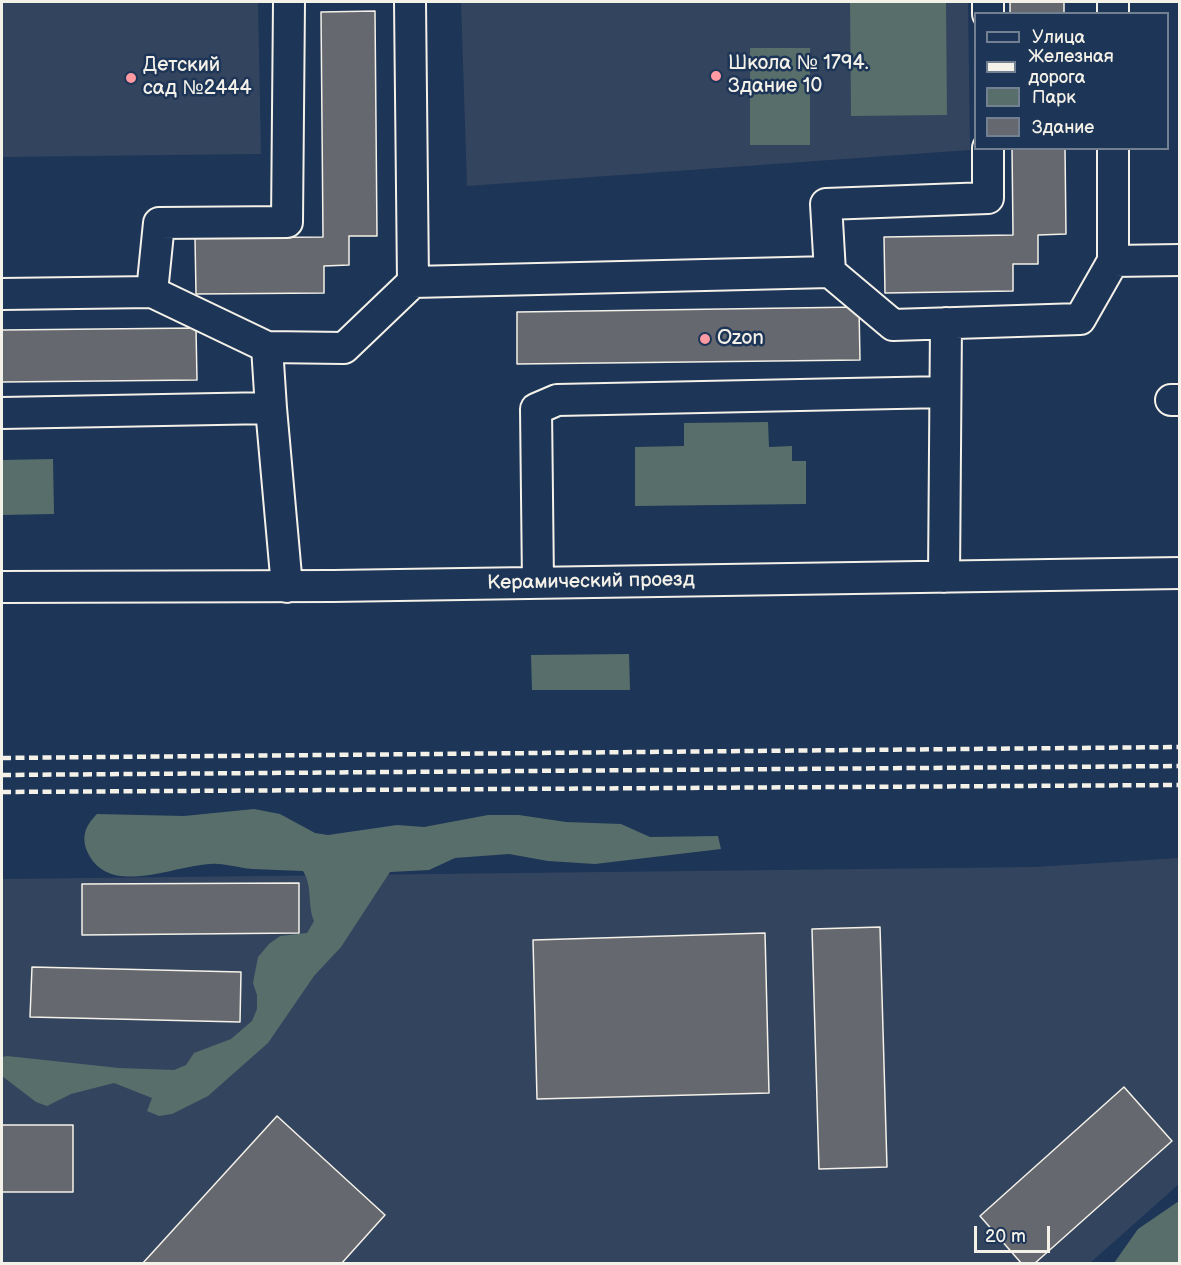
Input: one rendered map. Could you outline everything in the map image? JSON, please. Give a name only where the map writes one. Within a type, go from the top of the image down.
[{"type":"street","points":[[152,292],[159,223],[287,222],[289,2]]},
{"type":"street","points":[[410,2],[413,282]]},
{"type":"street","points":[[830,272],[826,204],[987,198],[988,150]]},
{"type":"street","points":[[2,294],[152,292],[267,347],[344,348],[413,282],[830,272],[893,325],[1080,319],[1113,261],[1113,150]]},
{"type":"street","points":[[1113,261],[1179,260]]},
{"type":"street","points":[[944,577],[946,323]]},
{"type":"street","points":[[267,347],[287,587]]},
{"type":"street","points":[[538,583],[536,409],[558,400],[945,393]]},
{"type":"street","points":[[2,413],[271,408]]},
{"type":"street","name":"Керамический проезд","points":[[2,587],[287,587],[1179,573]]},
{"type":"shaded area","name":"Детский сад №2444","points":[[2,2],[258,2],[261,154],[2,157]]},
{"type":"shaded area","name":"Школа № 1794. Здание 10","points":[[461,2],[968,2],[970,150],[467,186]]},
{"type":"shaded area","points":[[1179,858],[1179,1184],[1090,1263],[2,1263],[2,879],[1035,867]]},
{"type":"green space","points":[[850,2],[946,2],[947,115],[851,116]]},
{"type":"green space","points":[[750,48],[810,48],[810,145],[750,145]]},
{"type":"green space","points":[[768,422],[769,447],[792,446],[792,461],[806,461],[806,504],[635,506],[635,447],[684,446],[684,423]]},
{"type":"green space","points":[[53,459],[54,514],[2,515],[2,460]]},
{"type":"green space","points":[[629,654],[630,690],[532,690],[531,655]]},
{"type":"green space","points":[[254,809],[280,814],[315,833],[328,835],[397,825],[424,827],[488,815],[519,815],[566,822],[621,824],[650,837],[718,836],[721,849],[595,864],[548,861],[509,854],[455,858],[429,870],[390,872],[341,947],[314,976],[268,1043],[208,1096],[172,1114],[159,1116],[147,1111],[152,1098],[114,1083],[71,1094],[47,1106],[36,1102],[2,1076],[2,1057],[7,1056],[119,1068],[174,1070],[186,1065],[194,1053],[231,1039],[252,1021],[257,1009],[257,995],[253,983],[258,957],[269,944],[280,936],[307,933],[314,921],[308,883],[303,871],[252,869],[211,864],[143,876],[126,876],[110,873],[97,865],[87,851],[84,840],[87,827],[97,814],[184,816]]},
{"type":"green space","points":[[1179,1201],[1179,1263],[1114,1263],[1138,1229]]},
{"type":"building","points":[[1010,2],[1064,2],[1064,12],[1010,12]]},
{"type":"building","points":[[375,11],[377,236],[349,236],[349,265],[324,266],[324,293],[196,294],[195,238],[323,237],[321,12]]},
{"type":"building","points":[[1012,150],[1065,150],[1066,234],[1038,235],[1038,264],[1013,264],[1013,291],[885,293],[884,237],[1013,235]]},
{"type":"building","points":[[859,307],[860,360],[517,364],[517,312]]},
{"type":"building","points":[[196,328],[197,380],[2,382],[2,330]]},
{"type":"building","points":[[299,883],[299,933],[82,935],[82,884]]},
{"type":"building","points":[[880,927],[887,1167],[819,1169],[812,929]]},
{"type":"building","points":[[765,933],[769,1093],[537,1099],[533,940]]},
{"type":"building","points":[[32,967],[241,972],[240,1022],[30,1017]]},
{"type":"building","points":[[1124,1087],[1172,1141],[1034,1264],[1022,1264],[980,1216]]},
{"type":"building","points":[[277,1116],[385,1215],[341,1264],[142,1264]]},
{"type":"building","points":[[2,1125],[73,1125],[73,1192],[2,1192]]},
{"type":"railway","points":[[2,758],[1180,747]]},
{"type":"railway","points":[[2,775],[1180,766]]},
{"type":"railway","points":[[2,792],[1180,785]]},
{"type":"place","name":"Школа № 1794. Здание 10","points":[[716,76]]},
{"type":"place","name":"Детский сад №2444","points":[[131,78]]},
{"type":"place","name":"Ozon","points":[[705,339]]}]
